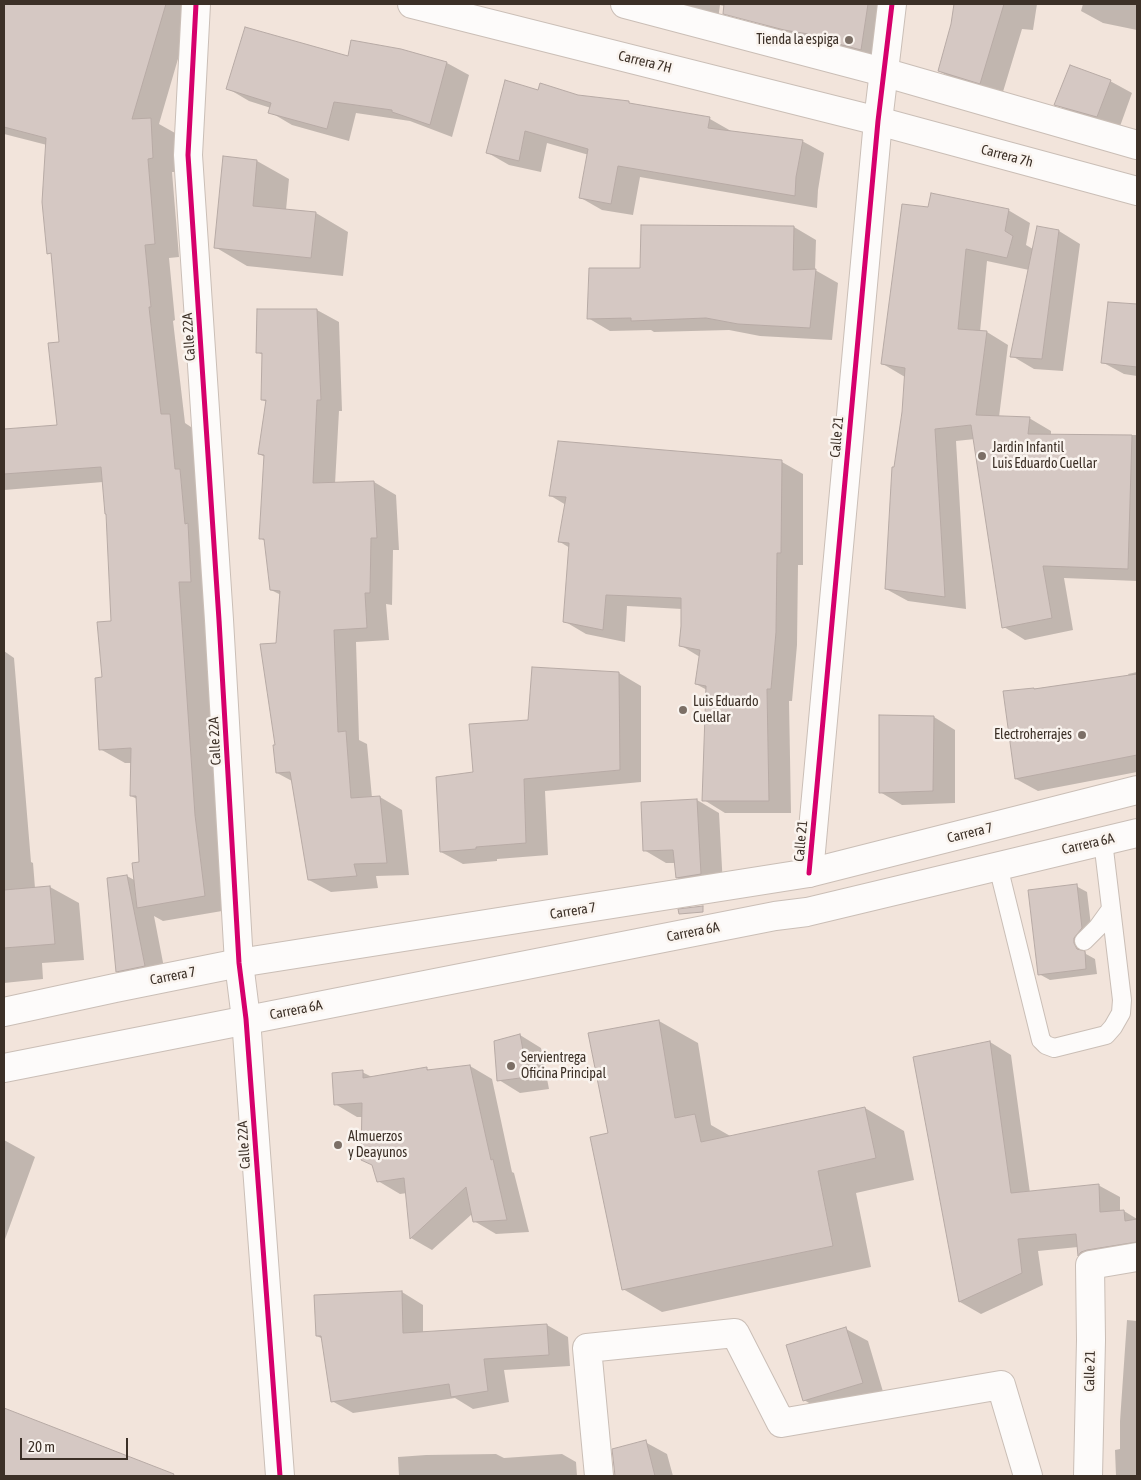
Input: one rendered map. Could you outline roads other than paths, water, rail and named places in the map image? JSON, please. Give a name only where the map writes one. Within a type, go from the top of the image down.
[{"type":"street","name":"Calle 22A","points":[[196,4],[188,155],[219,620],[239,963],[246,1019],[280,1476]]},
{"type":"street","name":"Carrera 7H","points":[[412,4],[878,121]]},
{"type":"street","points":[[625,4],[883,72],[1137,145]]},
{"type":"street","name":"Calle 21","points":[[809,873],[878,121],[892,4]]},
{"type":"street","name":"Carrera 7h","points":[[878,121],[1137,191]]},
{"type":"street","name":"Carrera 7","points":[[4,1012],[239,963],[809,873],[1137,790]]},
{"type":"street","name":"Carrera 6A","points":[[246,1019],[756,920],[807,912],[1137,833]]},
{"type":"street","points":[[4,1068],[246,1019]]},
{"type":"street","name":"Calle 21","points":[[1088,1476],[1091,1340],[1090,1265],[1137,1257]]},
{"type":"street","points":[[599,1476],[587,1348],[735,1333],[781,1423],[1001,1385],[1028,1476]]},
{"type":"lane","points":[[998,866],[1041,1040],[1046,1045],[1054,1048],[1106,1035],[1121,1013],[1122,1000],[1103,841]]},
{"type":"lane","points":[[1084,941],[1098,927],[1111,908]]},
{"type":"lane","points":[[1017,944],[1035,951]]},
{"type":"place","name":"Tienda la espiga","points":[[849,40]]},
{"type":"place","name":"Jardin Infantil Luis Eduardo Cuellar","points":[[982,456]]},
{"type":"place","name":"Luis Eduardo Cuellar","points":[[683,710]]},
{"type":"place","name":"Electroherrajes","points":[[1082,735]]},
{"type":"place","name":"Servientrega Oficina Principal","points":[[511,1066]]},
{"type":"place","name":"Almuerzos y Deayunos","points":[[338,1145]]}]
